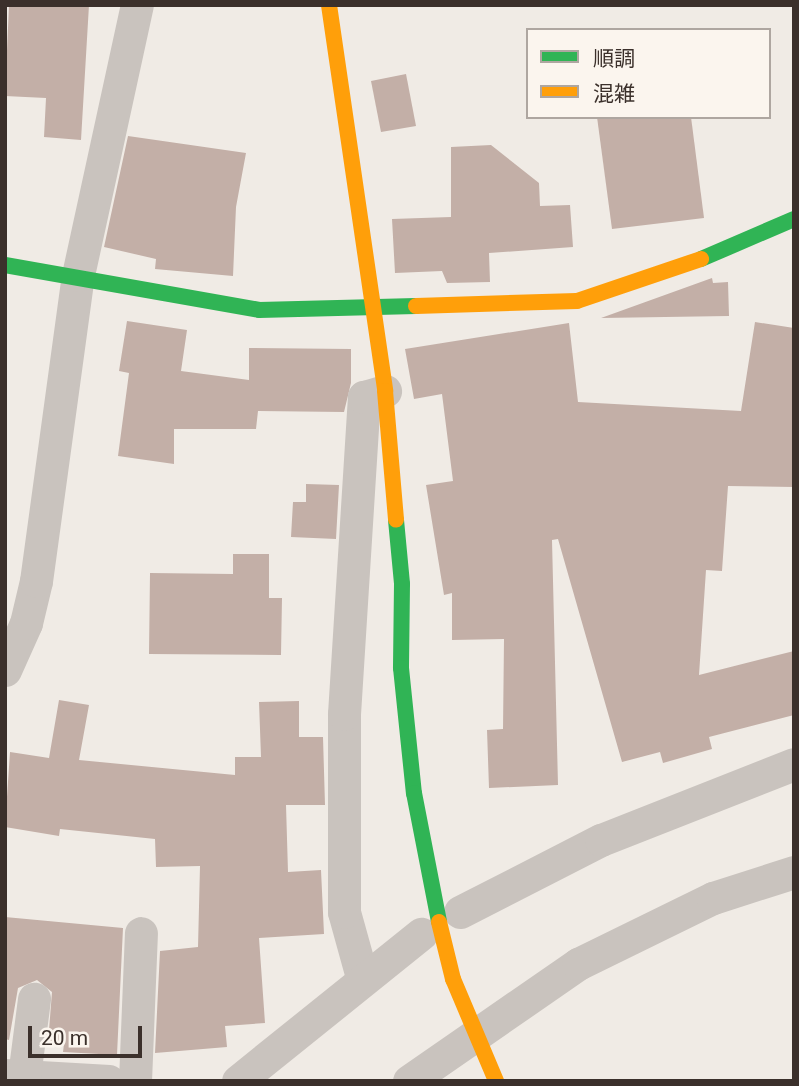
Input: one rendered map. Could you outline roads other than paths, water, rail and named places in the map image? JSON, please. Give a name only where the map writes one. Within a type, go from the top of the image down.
[{"type":"street","points":[[5,670],[26,623],[36,581],[78,275],[137,5]]},
{"type":"street","points":[[329,5],[385,391],[396,506],[407,741],[429,882],[453,979],[496,1081]]},
{"type":"street","points":[[5,265],[78,275],[259,310],[372,310],[577,301],[686,268],[719,249],[794,219]]},
{"type":"street","points":[[362,977],[344,912],[344,714],[365,397],[385,391]]},
{"type":"street","points":[[460,912],[601,840],[794,764]]},
{"type":"street","points":[[409,1081],[481,1047],[578,964],[713,898],[794,872]]},
{"type":"street","points":[[135,1081],[141,933]]},
{"type":"street","points":[[238,1081],[362,977],[421,934]]},
{"type":"street","points":[[34,999],[15,1075],[109,1081]]}]
